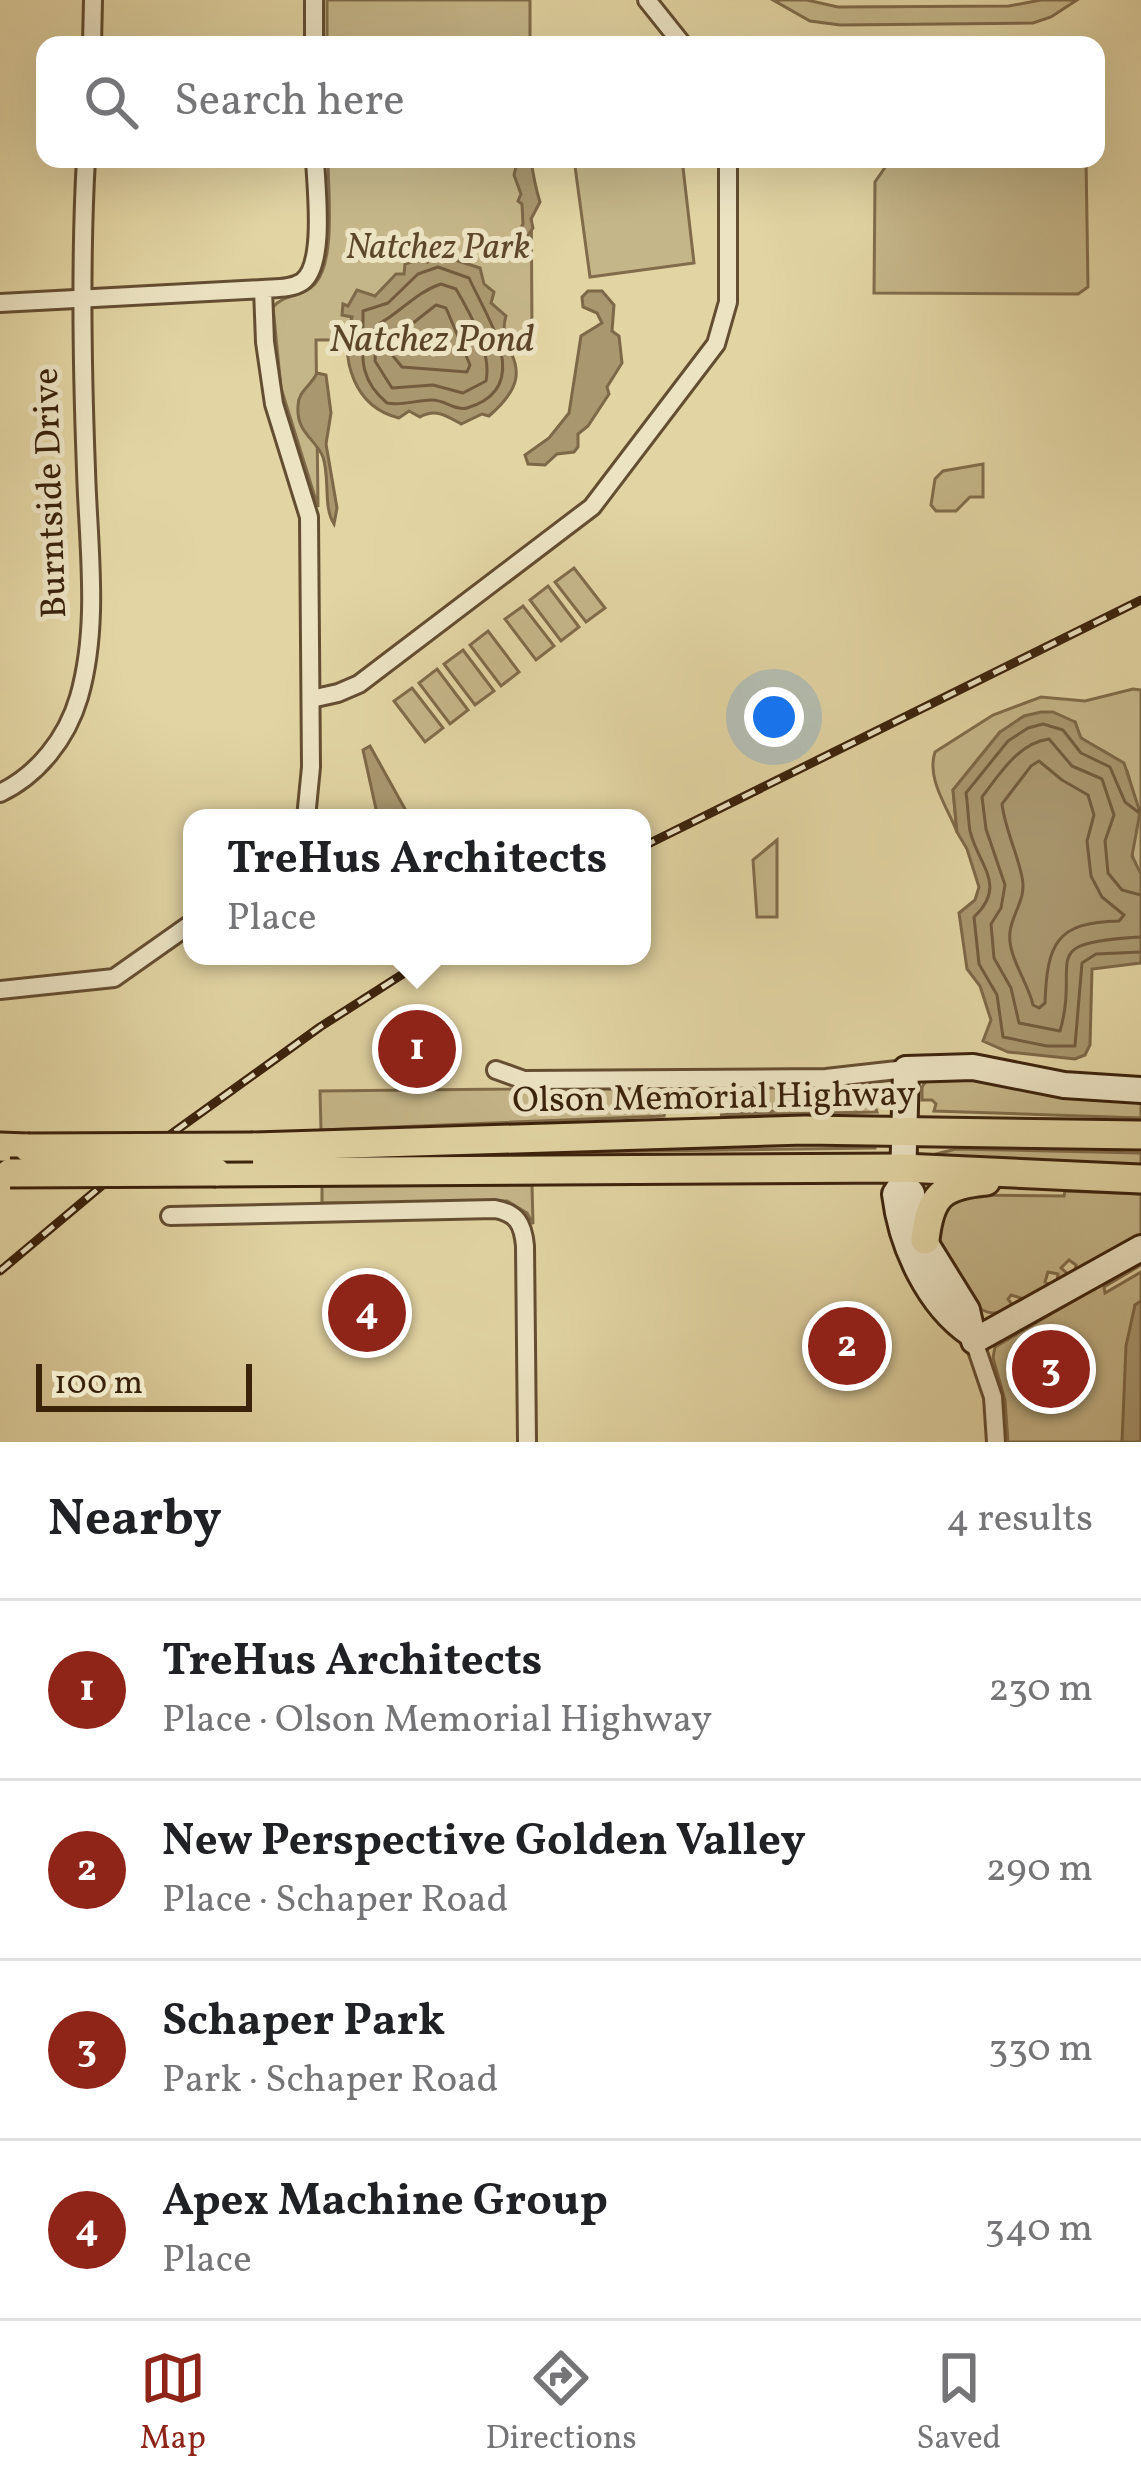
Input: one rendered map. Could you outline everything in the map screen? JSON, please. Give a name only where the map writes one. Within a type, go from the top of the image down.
[{"type":"main road","name":"Olson Memorial Highway","points":[[10,1160],[673,1132],[905,1130],[1141,1136]]},
{"type":"main road","name":"Olson Memorial Highway","points":[[10,1160],[216,1172],[1141,1179]]},
{"type":"main road","points":[[925,1240],[931,1205],[949,1189],[1037,1175]]},
{"type":"street","points":[[92,36],[93,0]]},
{"type":"street","points":[[314,0],[314,36]]},
{"type":"street","points":[[647,0],[675,36]]},
{"type":"street","name":"Burntside Drive","points":[[0,793],[35,770],[67,727],[78,701],[89,645],[80,296],[86,168]]},
{"type":"street","points":[[0,303],[296,285],[315,262],[315,168]]},
{"type":"street","points":[[310,699],[359,684],[568,527],[606,491],[721,334],[728,302],[728,168]]},
{"type":"street","points":[[263,289],[274,404],[310,517],[306,809]]},
{"type":"street","points":[[0,990],[114,978],[183,929]]},
{"type":"street","points":[[496,1070],[524,1080],[826,1078],[973,1066],[1064,1085],[1141,1090]]},
{"type":"street","points":[[906,1069],[903,1175],[895,1194],[908,1250],[948,1318],[973,1338]]},
{"type":"street","points":[[903,1175],[925,1240],[967,1310],[993,1397],[996,1442]]},
{"type":"street","points":[[170,1216],[495,1209],[517,1219],[524,1246],[527,1442]]},
{"type":"street","points":[[973,1338],[1141,1248]]},
{"type":"green space","points":[[327,0],[530,0],[530,36],[327,36]]},
{"type":"green space","points":[[773,0],[807,0],[838,7],[1009,6],[1077,0],[1033,23],[840,25],[810,21]]},
{"type":"green space","name":"Natchez Park","points":[[328,168],[531,168],[532,339],[316,340],[318,507],[281,388],[273,307],[315,284],[326,259]]},
{"type":"green space","points":[[575,168],[683,168],[694,263],[590,277]]},
{"type":"green space","points":[[885,168],[1086,168],[1088,287],[1078,294],[874,293],[875,182]]},
{"type":"green space","points":[[983,464],[983,497],[970,497],[956,511],[936,511],[931,505],[935,479],[943,471]]},
{"type":"green space","points":[[574,568],[605,608],[586,622],[555,582]]},
{"type":"green space","points":[[548,586],[579,627],[561,641],[530,600]]},
{"type":"green space","points":[[523,606],[554,646],[536,660],[505,619]]},
{"type":"green space","points":[[488,631],[519,672],[501,686],[470,645]]},
{"type":"green space","points":[[463,650],[494,691],[475,705],[444,664]]},
{"type":"green space","points":[[437,669],[468,710],[450,724],[419,683]]},
{"type":"green space","points":[[412,688],[443,728],[425,742],[394,701]]},
{"type":"green space","points":[[1141,690],[1141,874],[1132,851],[1127,771],[1080,737],[1075,722],[1000,732],[953,790],[957,832],[933,773],[935,752],[993,715],[1041,697],[1085,701]]},
{"type":"green space","points":[[777,840],[777,917],[757,917],[753,860]]},
{"type":"green space","points":[[951,1076],[1141,1100],[1141,1118],[934,1111],[932,1100],[922,1100],[922,1087],[927,1080]]},
{"type":"green space","points":[[871,1085],[882,1091],[884,1104],[867,1101],[665,1112],[664,1116],[321,1130],[320,1091]]},
{"type":"green space","points":[[875,1106],[877,1112],[720,1115]]},
{"type":"green space","points":[[709,1141],[875,1144],[875,1148],[505,1153],[364,1161],[299,1156]]},
{"type":"green space","points":[[956,1149],[1141,1153],[1141,1167],[932,1155]]},
{"type":"green space","points":[[532,1185],[533,1224],[527,1213],[507,1201],[322,1203],[322,1186]]},
{"type":"green space","points":[[1065,1191],[1141,1194],[1141,1236],[1075,1271],[1076,1265],[1069,1260],[1061,1268],[1069,1275],[1057,1282],[1058,1274],[1048,1272],[1045,1282],[1052,1285],[1021,1303],[1021,1298],[1011,1295],[1008,1299],[1014,1307],[1008,1310],[992,1313],[978,1307],[935,1233],[952,1202],[965,1195],[1064,1196]]},
{"type":"green space","points":[[1141,1261],[1104,1287],[1105,1293],[1141,1272],[1122,1442],[1008,1442],[995,1347]]},
{"type":"water","points":[[516,168],[532,168],[540,202],[531,219],[533,228],[520,247],[512,244],[523,224]]},
{"type":"water","name":"Natchez Pond","points":[[448,252],[449,258],[480,268],[484,284],[494,292],[491,303],[506,316],[514,385],[489,416],[482,414],[461,424],[436,413],[420,417],[409,411],[399,418],[371,403],[354,379],[348,349],[352,317],[342,315],[343,304],[348,306],[357,290],[375,296],[396,274],[404,274],[405,264],[420,259],[427,262],[428,254]]},
{"type":"water","points":[[588,291],[602,291],[614,305],[612,331],[619,336],[622,363],[607,387],[609,394],[578,434],[574,452],[557,454],[545,465],[528,464],[525,455],[549,438],[569,413],[581,336],[602,323],[597,313],[583,307],[582,297]]},
{"type":"water","points":[[317,373],[326,375],[331,413],[326,444],[337,508],[334,524],[323,457],[298,415],[300,396]]},
{"type":"water","points":[[1041,712],[1075,722],[1081,738],[1124,763],[1140,812],[1132,856],[1141,874],[1141,963],[1092,969],[1090,1045],[1085,1055],[1075,1059],[1008,1052],[983,1041],[991,1020],[980,986],[967,969],[959,913],[975,900],[979,887],[957,832],[953,790],[1000,732],[1024,716]]},
{"type":"water","points":[[370,746],[405,809],[376,809],[363,750]]},
{"type":"water","points":[[1141,1301],[1141,1442],[1122,1442],[1126,1346],[1135,1305]]},
{"type":"railway","points":[[651,843],[1141,600]]},
{"type":"railway","points":[[0,1271],[117,1173],[320,1027],[417,965]]},
{"type":"place","name":"TreHus Architects","points":[[417,1049]]},
{"type":"place","name":"Apex Machine Group","points":[[367,1313]]},
{"type":"place","name":"New Perspective Golden Valley","points":[[847,1346]]},
{"type":"place","name":"Schaper Park","points":[[1051,1369]]}]
